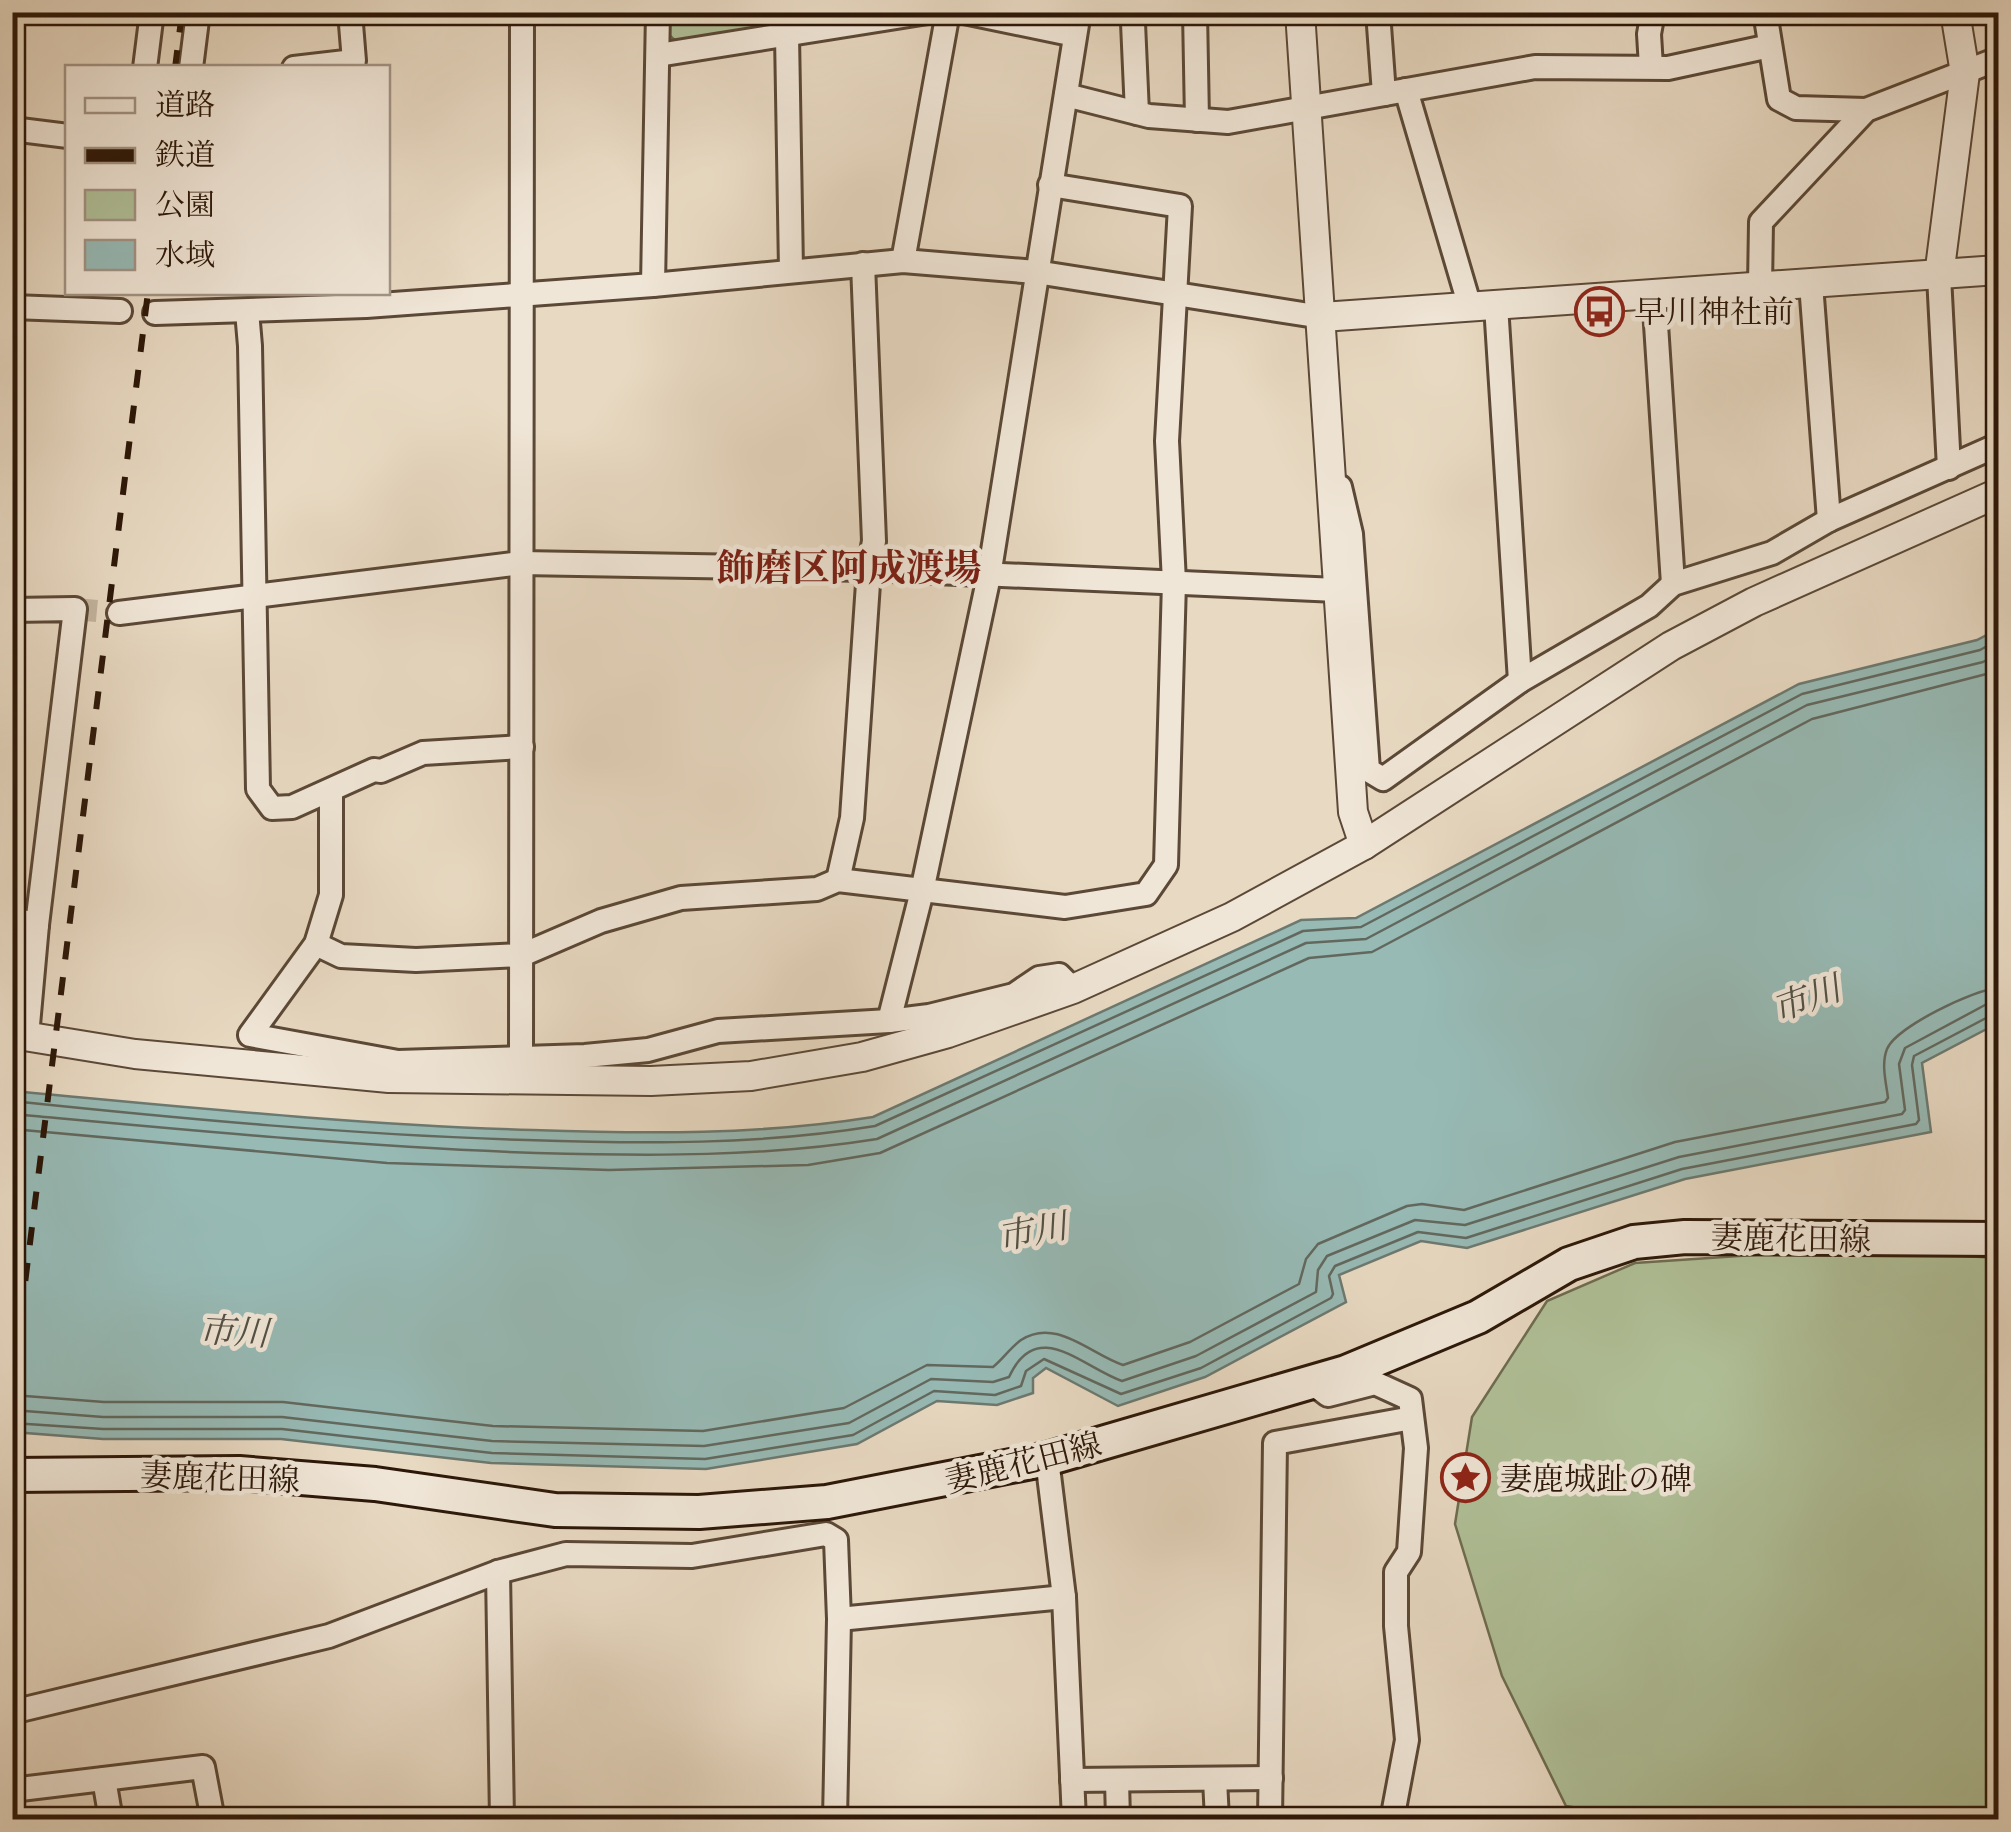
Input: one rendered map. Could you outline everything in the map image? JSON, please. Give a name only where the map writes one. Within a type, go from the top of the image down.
[{"type":"main road","name":"妻鹿花田線","points":[[12,1475],[239,1473],[375,1484],[555,1510],[654,1513],[827,1502],[1047,1459],[1311,1382],[1401,1352],[1478,1318],[1569,1264],[1634,1242],[1685,1237],[1998,1239]]},
{"type":"street","points":[[145,65],[152,12]]},
{"type":"street","points":[[191,65],[198,12]]},
{"type":"street","points":[[320,65],[354,61],[350,12]]},
{"type":"street","points":[[521,1060],[522,12]]},
{"type":"street","points":[[653,285],[658,12]]},
{"type":"street","points":[[658,55],[928,12]]},
{"type":"street","points":[[903,261],[948,12]]},
{"type":"street","points":[[889,1021],[922,891],[989,576],[1077,24],[964,12]]},
{"type":"street","points":[[1194,12],[1197,120]]},
{"type":"street","points":[[1300,12],[1353,812],[1364,845]]},
{"type":"street","points":[[1378,12],[1395,92],[1483,306],[1520,680]]},
{"type":"street","points":[[1651,68],[1653,12]]},
{"type":"street","points":[[1765,12],[1778,99],[1796,108],[1866,110],[1998,60]]},
{"type":"street","points":[[1948,468],[1939,276],[1965,73],[1955,12]]},
{"type":"street","points":[[1133,23],[1137,113]]},
{"type":"street","points":[[788,34],[791,270]]},
{"type":"street","points":[[1066,95],[1137,113],[1228,122],[1534,66],[1651,68],[1697,64],[1770,46]]},
{"type":"street","points":[[1760,287],[1761,222],[1866,110]]},
{"type":"street","points":[[12,129],[65,136]]},
{"type":"street","points":[[316,944],[341,956],[416,960],[522,955],[601,921],[681,898],[817,889],[838,880],[1065,907],[1146,894],[1166,866],[1174,582],[1167,442],[1180,206],[1050,185]]},
{"type":"street","points":[[155,313],[366,306],[653,285],[903,261],[1036,272],[1322,318],[1998,270]]},
{"type":"street","points":[[838,880],[852,818],[874,541],[863,264]]},
{"type":"street","points":[[1811,284],[1830,520]]},
{"type":"street","points":[[1654,294],[1674,584]]},
{"type":"street","points":[[12,307],[120,312]]},
{"type":"street","points":[[247,311],[258,790],[272,808],[292,807],[423,753],[522,747]]},
{"type":"street","points":[[1325,420],[1351,534],[1368,770],[1382,779],[1520,680],[1649,606],[1674,584],[1772,553],[1830,520],[1998,445]]},
{"type":"street","points":[[12,610],[75,609],[20,1035],[135,1054],[394,1070],[651,1081],[752,1076],[862,1057],[948,1033],[1073,988],[1232,917],[1364,845],[1671,646],[1754,602],[1998,492]]},
{"type":"street","points":[[118,613],[521,563],[869,570],[1337,590]]},
{"type":"street","points":[[331,790],[331,894],[316,944],[250,1035],[394,1070],[648,1050],[718,1031],[929,1016],[1014,995],[1039,978],[1059,975],[1073,988]]},
{"type":"street","points":[[12,918],[36,926]]},
{"type":"street","points":[[1311,1382],[1328,1395],[1376,1384],[1410,1399],[1416,1448],[1409,1552],[1396,1572],[1396,1626],[1407,1740],[1392,1820]]},
{"type":"street","points":[[1270,1820],[1275,1443],[1412,1418]]},
{"type":"street","points":[[1047,1459],[1064,1596],[1074,1820]]},
{"type":"street","points":[[12,1712],[329,1636],[498,1572],[566,1554],[692,1556],[826,1534],[836,1540],[839,1619],[835,1820]]},
{"type":"street","points":[[498,1572],[502,1820]]},
{"type":"street","points":[[839,1619],[1064,1596]]},
{"type":"street","points":[[12,1790],[203,1767],[213,1820]]},
{"type":"street","points":[[1072,1780],[1270,1778]]},
{"type":"street","points":[[104,1779],[111,1820]]},
{"type":"street","points":[[1215,1779],[1217,1820]]},
{"type":"street","points":[[1117,1780],[1118,1820]]},
{"type":"green space","points":[[667,13],[874,13],[678,43],[668,34]]},
{"type":"green space","points":[[1841,1249],[1998,1258],[1998,1819],[1621,1820],[1620,1815],[1566,1806],[1502,1676],[1455,1524],[1472,1417],[1547,1301],[1635,1263]]},
{"type":"water","name":"市川","points":[[1998,629],[1998,1023],[1922,1063],[1931,1132],[1685,1179],[1467,1248],[1421,1241],[1339,1275],[1346,1302],[1205,1377],[1118,1406],[1046,1368],[1033,1378],[1033,1393],[997,1405],[937,1401],[857,1444],[706,1469],[491,1463],[281,1439],[103,1439],[13,1432],[13,1091],[468,1128],[746,1130],[873,1117],[1301,920],[1356,918],[1799,684],[1977,640]]},
{"type":"tunnel","points":[[75,609],[119,613]]},
{"type":"railway","points":[[175,65],[182,12]]},
{"type":"railway","points":[[12,1388],[148,295]]},
{"type":"place","name":"早川神社前","points":[[1599,311]]},
{"type":"place","name":"妻鹿城趾の碑","points":[[1465,1478]]},
{"type":"district","name":"飾磨区阿成渡場","points":[[849,567]]}]
